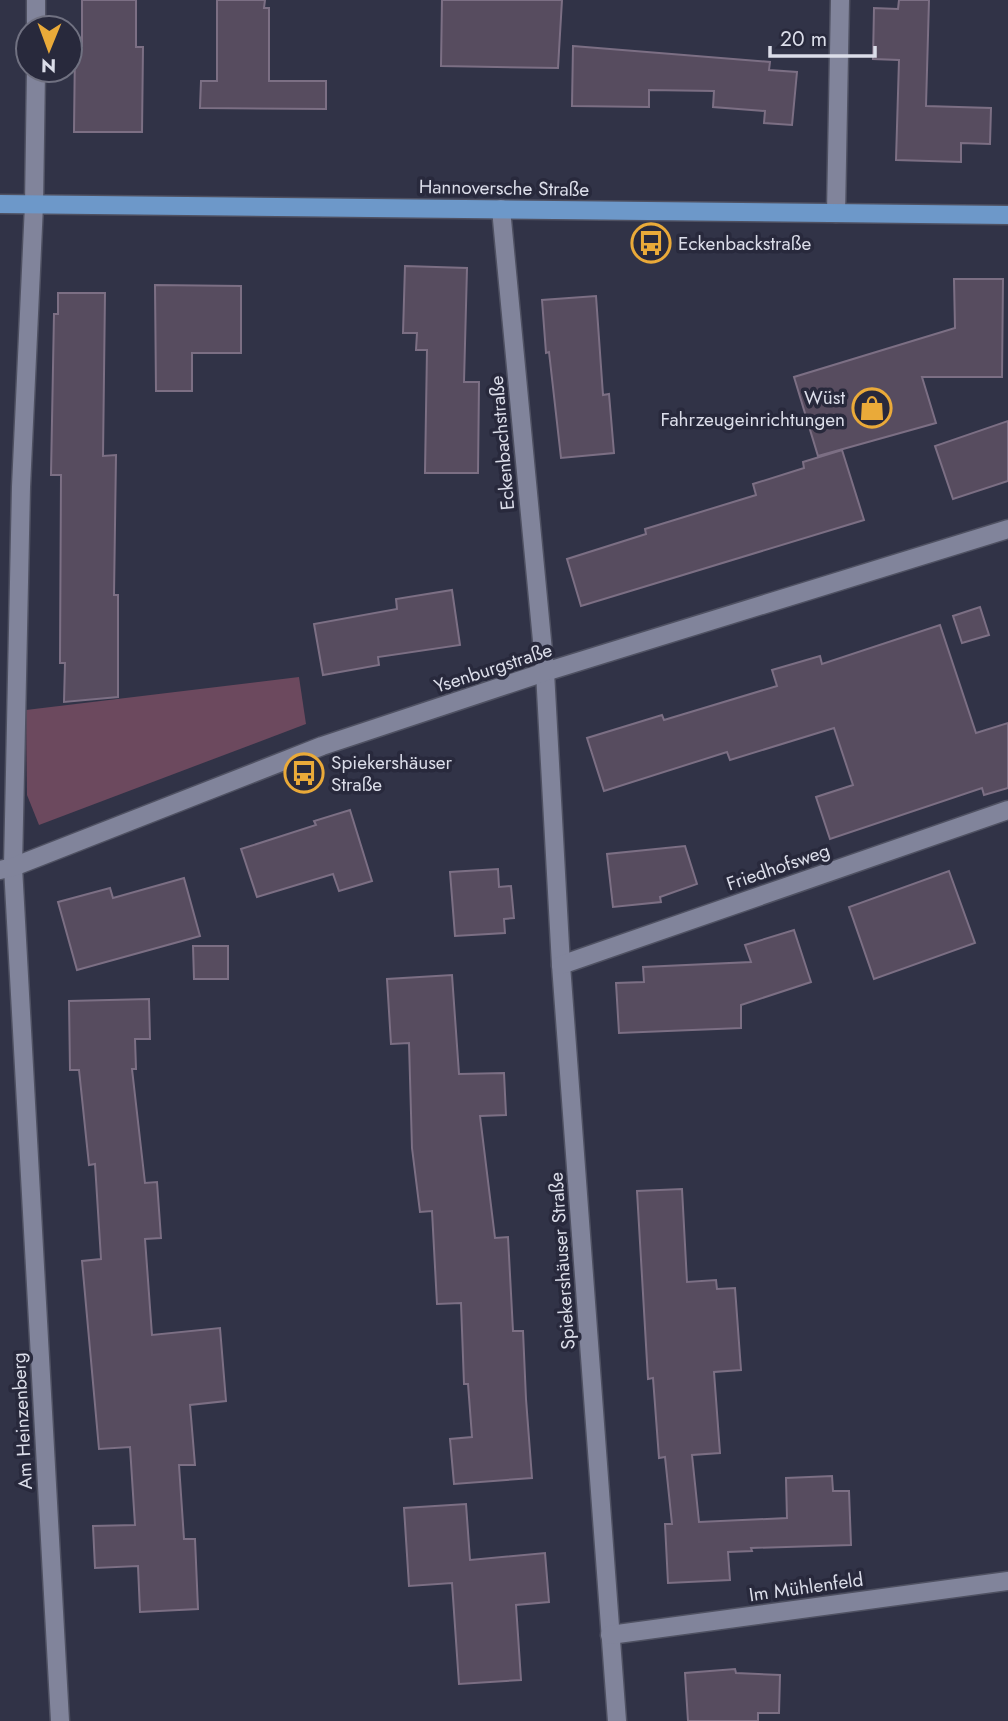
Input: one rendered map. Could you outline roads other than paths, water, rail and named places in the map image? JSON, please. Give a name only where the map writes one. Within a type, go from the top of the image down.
[{"type":"main road","name":"Hannoversche Straße","points":[[0,204],[1008,215]]},
{"type":"street","points":[[836,213],[840,0]]},
{"type":"street","name":"Am Heinzenberg","points":[[36,84],[34,205],[6,868],[60,1721]]},
{"type":"street","name":"Eckenbachstraße","points":[[501,209],[545,672]]},
{"type":"street","name":"Ysenburgstraße","points":[[6,868],[322,746],[545,672],[1008,529]]},
{"type":"street","name":"Spiekershäuser Straße","points":[[545,672],[561,964],[617,1721]]},
{"type":"street","name":"Friedhofsweg","points":[[561,964],[1008,810]]},
{"type":"street","name":"Im Mühlenfeld","points":[[610,1635],[1008,1581]]},
{"type":"place","name":"Eckenbackstraße","points":[[651,243]]},
{"type":"place","name":"Wüst Fahrzeugeinrichtungen","points":[[872,408]]},
{"type":"place","name":"Spiekershäuser Straße","points":[[304,773]]}]
